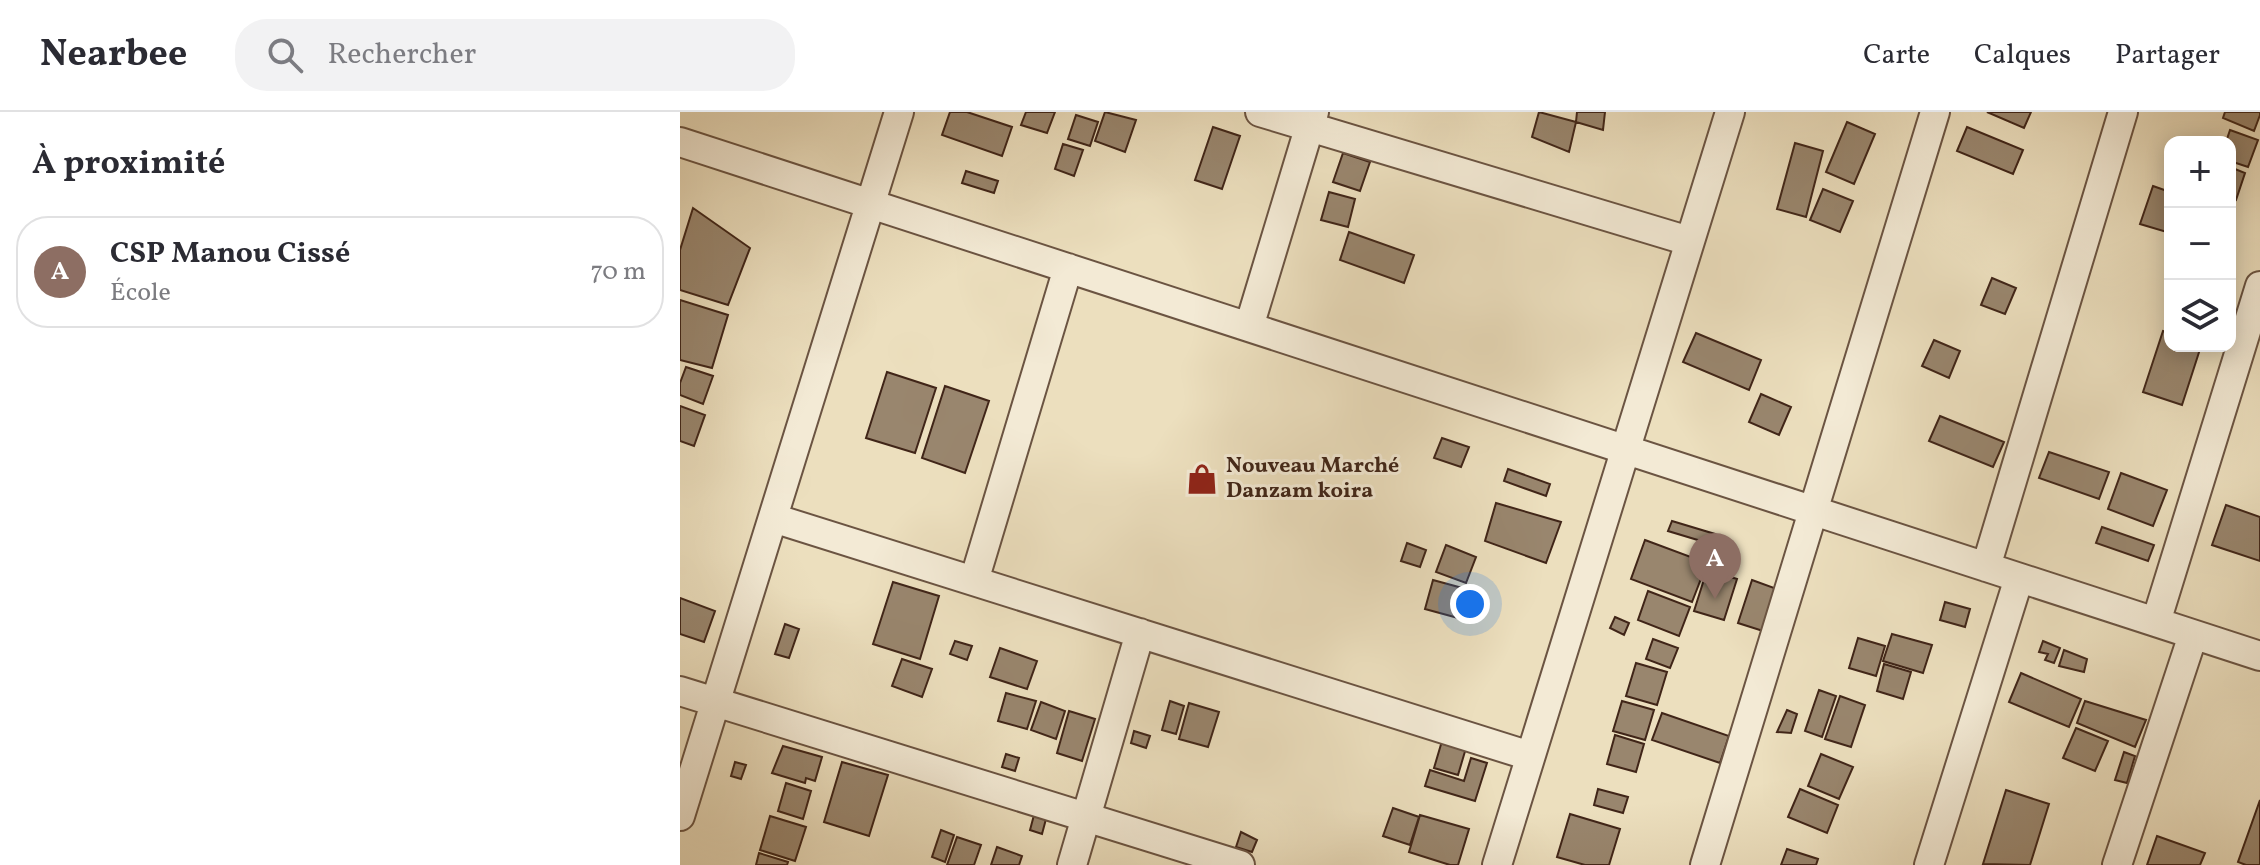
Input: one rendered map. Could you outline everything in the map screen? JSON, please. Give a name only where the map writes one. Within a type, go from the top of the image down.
[{"type":"street","points":[[680,816],[899,112]]},
{"type":"street","points":[[1260,112],[1312,119],[1689,241]]},
{"type":"street","points":[[1497,865],[1730,112]]},
{"type":"street","points":[[1705,865],[1935,112]]},
{"type":"street","points":[[1986,567],[2123,112]]},
{"type":"street","points":[[1249,327],[1312,119]]},
{"type":"street","points":[[682,151],[870,204],[2260,656]]},
{"type":"street","points":[[974,581],[1068,268]]},
{"type":"street","points":[[2156,622],[2260,286]]},
{"type":"street","points":[[773,518],[1530,756]]},
{"type":"street","points":[[1929,865],[2019,578]]},
{"type":"street","points":[[1072,865],[1140,633]]},
{"type":"street","points":[[2117,865],[2193,635]]},
{"type":"street","points":[[680,691],[1240,865]]},
{"type":"building","points":[[950,112],[967,112],[1012,127],[1002,156],[942,135]]},
{"type":"building","points":[[1026,112],[1055,112],[1047,133],[1021,125]]},
{"type":"building","points":[[1105,112],[1136,120],[1125,152],[1095,141]]},
{"type":"building","points":[[1539,112],[1576,122],[1569,152],[1532,137]]},
{"type":"building","points":[[1577,112],[1605,112],[1603,130],[1576,122]]},
{"type":"building","points":[[1987,112],[2031,112],[2024,128]]},
{"type":"building","points":[[2225,112],[2260,112],[2260,115],[2254,131],[2223,118]]},
{"type":"building","points":[[1076,115],[1098,122],[1090,146],[1068,139]]},
{"type":"building","points":[[1847,122],[1875,134],[1854,184],[1826,172]]},
{"type":"building","points":[[1213,127],[1240,136],[1222,189],[1195,180]]},
{"type":"building","points":[[1967,127],[2023,150],[2013,174],[1957,151]]},
{"type":"building","points":[[2230,130],[2258,140],[2248,167],[2236,163],[2236,136],[2228,136]]},
{"type":"building","points":[[1795,143],[1823,151],[1806,217],[1777,209]]},
{"type":"building","points":[[1063,144],[1083,150],[1074,176],[1055,169]]},
{"type":"building","points":[[1343,153],[1370,162],[1360,191],[1333,182]]},
{"type":"building","points":[[2236,169],[2245,173],[2236,200]]},
{"type":"building","points":[[966,171],[998,181],[994,193],[962,183]]},
{"type":"building","points":[[2153,186],[2164,190],[2164,231],[2140,224]]},
{"type":"building","points":[[1823,189],[1853,201],[1840,232],[1810,220]]},
{"type":"building","points":[[1329,192],[1355,199],[1348,227],[1321,220]]},
{"type":"building","points":[[693,208],[750,248],[728,305],[680,290],[680,250]]},
{"type":"building","points":[[1349,232],[1414,255],[1404,283],[1340,260]]},
{"type":"building","points":[[1992,278],[2016,288],[2005,314],[1981,305]]},
{"type":"building","points":[[680,300],[728,315],[712,368],[680,360]]},
{"type":"building","points":[[2163,331],[2164,352],[2199,352],[2182,405],[2143,392]]},
{"type":"building","points":[[1696,333],[1761,360],[1749,390],[1683,362]]},
{"type":"building","points":[[1934,340],[1960,351],[1949,378],[1922,366]]},
{"type":"building","points":[[686,367],[713,376],[703,404],[680,395],[680,383]]},
{"type":"building","points":[[887,372],[936,388],[915,453],[866,438]]},
{"type":"building","points":[[945,386],[989,401],[965,473],[922,458]]},
{"type":"building","points":[[1761,394],[1791,407],[1779,435],[1749,422]]},
{"type":"building","points":[[680,406],[705,415],[694,446],[680,441]]},
{"type":"building","points":[[1940,416],[2004,442],[1993,467],[1929,441]]},
{"type":"building","points":[[1442,438],[1469,447],[1461,467],[1434,458]]},
{"type":"building","points":[[2049,452],[2109,472],[2099,499],[2039,478]]},
{"type":"building","points":[[1508,469],[1550,484],[1546,496],[1504,481]]},
{"type":"building","points":[[2121,473],[2167,490],[2153,526],[2108,509]]},
{"type":"building","points":[[1496,503],[1561,522],[1546,563],[1485,541]]},
{"type":"building","points":[[2226,505],[2260,517],[2260,561],[2212,545]]},
{"type":"building","points":[[1672,521],[1715,534],[1711,544],[1668,531]]},
{"type":"building","points":[[2102,527],[2154,545],[2148,561],[2096,543]]},
{"type":"building","points":[[1645,540],[1707,563],[1692,602],[1631,579]]},
{"type":"building","points":[[1407,543],[1426,550],[1420,567],[1401,561]]},
{"type":"building","points":[[1446,545],[1476,557],[1466,583],[1436,572]]},
{"type":"building","points":[[1707,570],[1737,579],[1724,620],[1694,611]]},
{"type":"building","points":[[1433,580],[1466,589],[1458,618],[1425,609]]},
{"type":"building","points":[[1752,580],[1777,589],[1763,631],[1738,623]]},
{"type":"building","points":[[893,582],[939,596],[920,659],[873,644]]},
{"type":"building","points":[[1648,591],[1690,607],[1679,636],[1638,620]]},
{"type":"building","points":[[680,598],[715,611],[704,642],[680,634]]},
{"type":"building","points":[[1945,602],[1970,609],[1965,627],[1940,620]]},
{"type":"building","points":[[1615,617],[1629,623],[1624,635],[1610,628]]},
{"type":"building","points":[[785,624],[799,629],[789,658],[775,654]]},
{"type":"building","points":[[1892,634],[1932,645],[1923,673],[1883,661]]},
{"type":"building","points":[[1858,638],[1885,646],[1876,676],[1849,668]]},
{"type":"building","points":[[1653,639],[1678,648],[1670,668],[1646,659]]},
{"type":"building","points":[[955,641],[972,646],[967,660],[950,654]]},
{"type":"building","points":[[2043,641],[2060,648],[2054,663],[2045,660],[2048,654],[2039,652]]},
{"type":"building","points":[[1000,648],[1037,661],[1027,689],[990,677]]},
{"type":"building","points":[[2064,650],[2087,659],[2084,672],[2059,666]]},
{"type":"building","points":[[902,659],[932,669],[922,697],[892,686]]},
{"type":"building","points":[[1636,663],[1667,672],[1657,705],[1626,696]]},
{"type":"building","points":[[1884,664],[1911,672],[1903,699],[1877,691]]},
{"type":"building","points":[[2021,673],[2081,699],[2069,727],[2009,702]]},
{"type":"building","points":[[1819,690],[1836,696],[1822,737],[1805,731]]},
{"type":"building","points":[[1006,693],[1036,701],[1027,729],[998,721]]},
{"type":"building","points":[[1840,696],[1865,705],[1851,747],[1825,739]]},
{"type":"building","points":[[1170,701],[1184,706],[1176,734],[1162,730]]},
{"type":"building","points":[[1622,701],[1654,710],[1645,740],[1613,731]]},
{"type":"building","points":[[2085,701],[2146,720],[2135,747],[2077,723]]},
{"type":"building","points":[[1041,702],[1065,711],[1056,739],[1031,730]]},
{"type":"building","points":[[1189,703],[1219,712],[1208,747],[1179,739]]},
{"type":"building","points":[[1787,710],[1797,714],[1791,733],[1777,732]]},
{"type":"building","points":[[1069,711],[1095,719],[1082,761],[1057,753]]},
{"type":"building","points":[[1662,713],[1729,736],[1720,763],[1652,740]]},
{"type":"building","points":[[2076,728],[2108,741],[2095,771],[2063,758]]},
{"type":"building","points":[[1134,731],[1150,736],[1146,748],[1131,743]]},
{"type":"building","points":[[1615,735],[1644,744],[1636,772],[1607,764]]},
{"type":"building","points":[[1442,741],[1466,748],[1458,775],[1434,768]]},
{"type":"building","points":[[783,746],[822,757],[815,781],[806,778],[805,783],[772,773]]},
{"type":"building","points":[[2124,752],[2135,756],[2127,783],[2115,780]]},
{"type":"building","points":[[1006,754],[1019,758],[1015,771],[1002,767]]},
{"type":"building","points":[[1821,754],[1853,767],[1839,799],[1808,786]]},
{"type":"building","points":[[1471,758],[1487,763],[1475,801],[1425,786],[1430,770],[1464,781]]},
{"type":"building","points":[[735,762],[746,765],[741,779],[731,776]]},
{"type":"building","points":[[842,762],[888,775],[869,836],[824,822]]},
{"type":"building","points":[[786,783],[811,791],[803,819],[778,811]]},
{"type":"building","points":[[1598,789],[1628,797],[1623,813],[1594,805]]},
{"type":"building","points":[[1800,789],[1838,805],[1827,833],[1788,817]]},
{"type":"building","points":[[2006,790],[2049,804],[2030,865],[1983,864]]},
{"type":"building","points":[[2260,800],[2260,865],[2246,865],[2238,862]]},
{"type":"building","points":[[1393,808],[1419,817],[1410,845],[1383,836]]},
{"type":"building","points":[[1570,814],[1620,829],[1609,865],[1585,865],[1557,857]]},
{"type":"building","points":[[1034,815],[1046,819],[1042,834],[1030,830]]},
{"type":"building","points":[[1420,815],[1469,829],[1458,865],[1409,852]]},
{"type":"building","points":[[770,816],[806,827],[795,861],[760,850]]},
{"type":"building","points":[[941,830],[954,835],[945,862],[932,857]]},
{"type":"building","points":[[1241,832],[1257,840],[1252,852],[1236,847]]},
{"type":"building","points":[[2157,836],[2205,853],[2200,865],[2147,865]]},
{"type":"building","points":[[957,837],[981,845],[974,865],[947,865]]},
{"type":"building","points":[[997,847],[1022,856],[1019,865],[991,865]]},
{"type":"building","points":[[1787,849],[1818,859],[1816,865],[1781,865]]},
{"type":"building","points":[[759,853],[788,862],[787,865],[756,865]]},
{"type":"place","name":"Nouveau Marché Danzam koira","points":[[1202,479]]},
{"type":"place","name":"CSP Manou Cissé","points":[[1715,599]]}]
